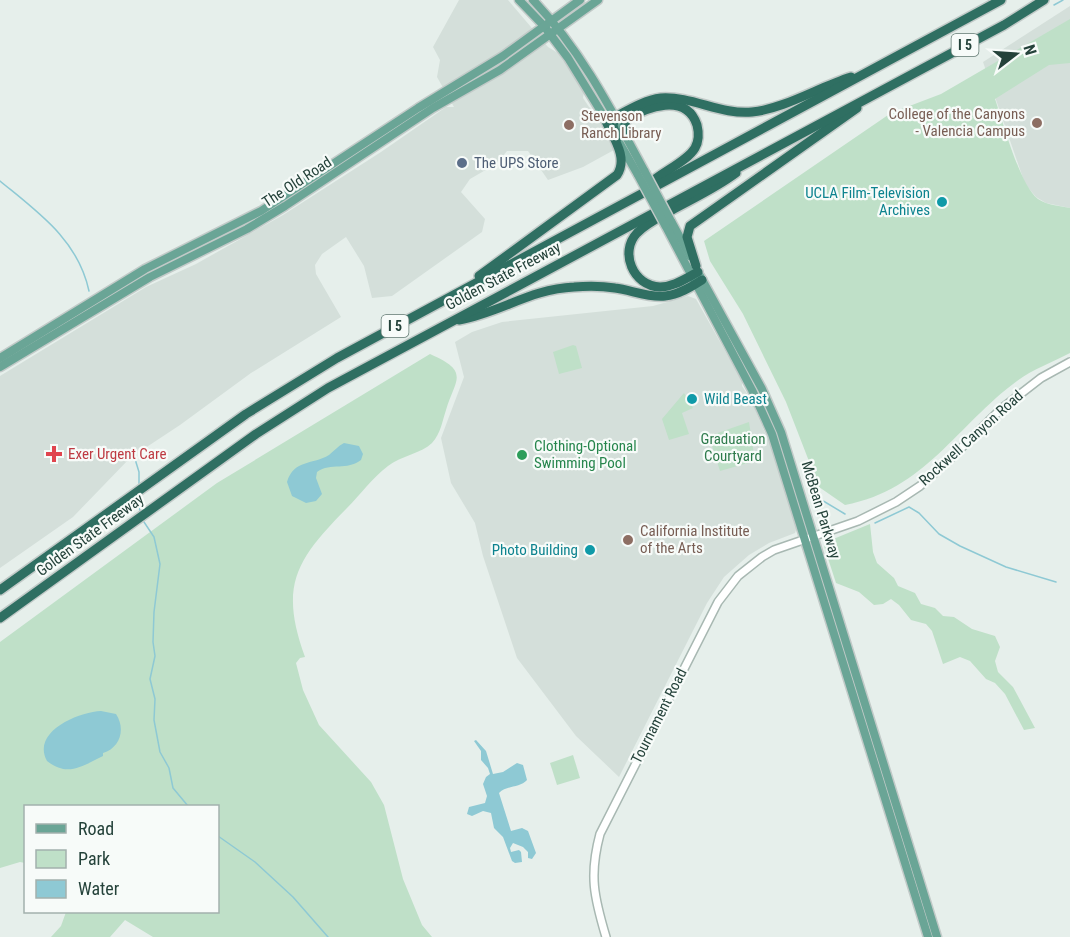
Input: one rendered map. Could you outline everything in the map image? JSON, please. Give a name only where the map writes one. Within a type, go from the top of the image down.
[{"type":"highway","name":"Golden State Freeway","points":[[0,590],[158,476],[291,385],[641,193],[1001,0]]},
{"type":"highway","name":"Golden State Freeway","points":[[0,618],[256,434],[328,388],[1004,25],[1044,0]]},
{"type":"highway","points":[[610,118],[642,103],[661,99],[675,99],[729,111],[763,110],[827,84],[873,69]]},
{"type":"highway","points":[[697,275],[687,237],[690,226],[884,89]]},
{"type":"highway","points":[[620,135],[626,120],[648,108],[667,105],[686,111],[694,118],[698,127],[698,138],[691,153],[656,177],[641,193]]},
{"type":"highway","points":[[610,118],[620,135]]},
{"type":"highway","points":[[461,291],[496,262],[617,175],[622,160],[610,118]]},
{"type":"highway","points":[[697,275],[666,287],[647,284],[630,266],[628,257],[631,241],[642,228],[720,184],[760,155]]},
{"type":"highway","points":[[451,321],[477,317],[520,298],[549,290],[596,287],[665,296],[678,293],[697,275]]},
{"type":"main road","points":[[519,0],[548,23]]},
{"type":"main road","points":[[533,0],[579,74],[610,118]]},
{"type":"main road","name":"The Old Road","points":[[0,357],[145,269],[261,211],[417,108],[493,62],[580,0]]},
{"type":"main road","name":"The Old Road","points":[[0,367],[150,277],[271,215],[433,108],[500,70],[598,0]]},
{"type":"main road","name":"McBean Parkway","points":[[620,135],[771,410],[792,463],[815,536],[844,649],[928,937]]},
{"type":"main road","name":"McBean Parkway","points":[[697,275],[776,444],[805,539],[844,649],[937,937]]},
{"type":"main road","points":[[752,390],[763,398],[771,410]]},
{"type":"street","name":"Rockwell Canyon Road","points":[[805,539],[858,521],[920,486],[1001,409],[1041,378],[1070,362]]},
{"type":"street","name":"Tournament Road","points":[[606,937],[594,892],[593,868],[600,834],[609,815],[712,613],[727,589],[744,571],[762,557],[805,539]]},
{"type":"shaded area","points":[[459,0],[508,0],[548,47],[558,53],[584,92],[583,98],[593,110],[614,150],[583,167],[548,180],[528,151],[507,151],[496,164],[470,179],[461,192],[485,219],[482,232],[392,296],[372,298],[364,266],[346,237],[322,254],[315,265],[316,274],[341,317],[251,373],[130,458],[73,517],[0,568],[0,376],[146,287],[196,264],[283,215],[446,107],[454,107],[437,77],[440,60],[433,47]]},
{"type":"shaded area","name":"College of the Canyons - Valencia Campus","points":[[1070,6],[1070,208],[1046,203],[1036,197],[1025,184],[983,62]]},
{"type":"shaded area","name":"California Institute of the Arts","points":[[688,296],[696,299],[742,381],[742,386],[750,398],[776,458],[797,527],[795,533],[769,543],[749,555],[724,577],[707,603],[619,777],[576,736],[517,658],[483,556],[475,523],[451,483],[441,438],[464,377],[455,342],[472,332],[502,322],[653,306]]},
{"type":"green space","points":[[1070,19],[1070,63],[1049,65],[995,99],[1019,168],[1031,192],[1045,203],[1070,208],[1070,353],[1017,381],[919,471],[873,497],[845,505],[819,487],[786,402],[743,314],[710,261],[704,241],[891,113],[941,94]]},
{"type":"green space","points":[[576,346],[582,368],[559,374],[553,352]]},
{"type":"green space","points":[[430,354],[443,360],[455,371],[456,383],[441,427],[432,443],[382,470],[329,526],[304,559],[293,592],[293,611],[305,657],[300,658],[296,663],[303,690],[319,725],[371,782],[384,805],[403,879],[422,925],[432,937],[153,937],[125,920],[110,937],[51,937],[61,926],[66,913],[219,913],[219,805],[24,805],[24,863],[0,868],[0,642],[217,483]]},
{"type":"green space","points":[[684,393],[693,408],[682,413],[689,434],[669,440],[662,419]]},
{"type":"green space","name":"Graduation Courtyard","points":[[749,422],[755,461],[720,471],[709,436]]},
{"type":"green space","points":[[870,524],[873,552],[877,563],[894,578],[898,586],[915,593],[921,604],[935,608],[943,616],[954,617],[972,629],[995,636],[1000,647],[995,661],[998,672],[1013,687],[1035,728],[1024,730],[1005,694],[995,683],[986,679],[970,661],[960,657],[943,664],[932,631],[926,624],[911,620],[891,599],[883,604],[874,605],[859,592],[836,583],[824,546],[826,542]]},
{"type":"green space","points":[[573,755],[580,778],[557,785],[550,763]]},
{"type":"water","points":[[344,443],[359,446],[363,454],[361,460],[350,465],[328,467],[317,472],[316,478],[322,494],[316,501],[306,503],[292,496],[287,482],[294,469],[329,455]]},
{"type":"water","points":[[101,711],[116,714],[119,720],[121,732],[114,747],[103,753],[103,756],[76,768],[62,769],[47,761],[44,751],[45,741],[51,733],[59,726],[81,715]]},
{"type":"water","points":[[476,740],[486,751],[493,774],[503,772],[517,763],[523,765],[527,780],[499,793],[511,831],[522,828],[528,831],[536,853],[532,859],[528,858],[528,852],[523,847],[513,843],[510,848],[511,852],[519,850],[522,862],[512,861],[503,837],[494,828],[491,813],[483,811],[472,816],[467,814],[469,807],[485,803],[487,796],[483,784],[490,774],[481,760],[481,751],[474,741]]},
{"type":"waterway","points":[[1054,5],[1063,0]]},
{"type":"waterway","points":[[0,181],[42,216],[66,242],[84,273],[89,291]]},
{"type":"waterway","points":[[135,459],[139,472],[139,485]]},
{"type":"waterway","points":[[138,496],[140,512]]},
{"type":"waterway","points":[[815,496],[845,514]]},
{"type":"waterway","points":[[875,523],[909,507],[919,513],[939,534],[960,546],[1006,567],[1056,582]]},
{"type":"waterway","points":[[142,519],[154,537],[160,564],[154,612],[155,656],[150,679],[155,699],[154,720],[160,752],[169,768],[173,788],[187,805]]},
{"type":"waterway","points":[[219,837],[255,862],[293,897],[328,937]]},
{"type":"place","name":"College of the Canyons - Valencia Campus","points":[[1037,123]]},
{"type":"place","name":"Stevenson Ranch Library","points":[[569,125]]},
{"type":"place","name":"The UPS Store","points":[[462,163]]},
{"type":"place","name":"UCLA Film-Television Archives","points":[[942,202]]},
{"type":"place","name":"Wild Beast","points":[[692,399]]},
{"type":"place","name":"Exer Urgent Care","points":[[54,454]]},
{"type":"place","name":"Clothing-Optional Swimming Pool","points":[[522,455]]},
{"type":"place","name":"California Institute of the Arts","points":[[628,540]]},
{"type":"place","name":"Photo Building","points":[[590,550]]}]
